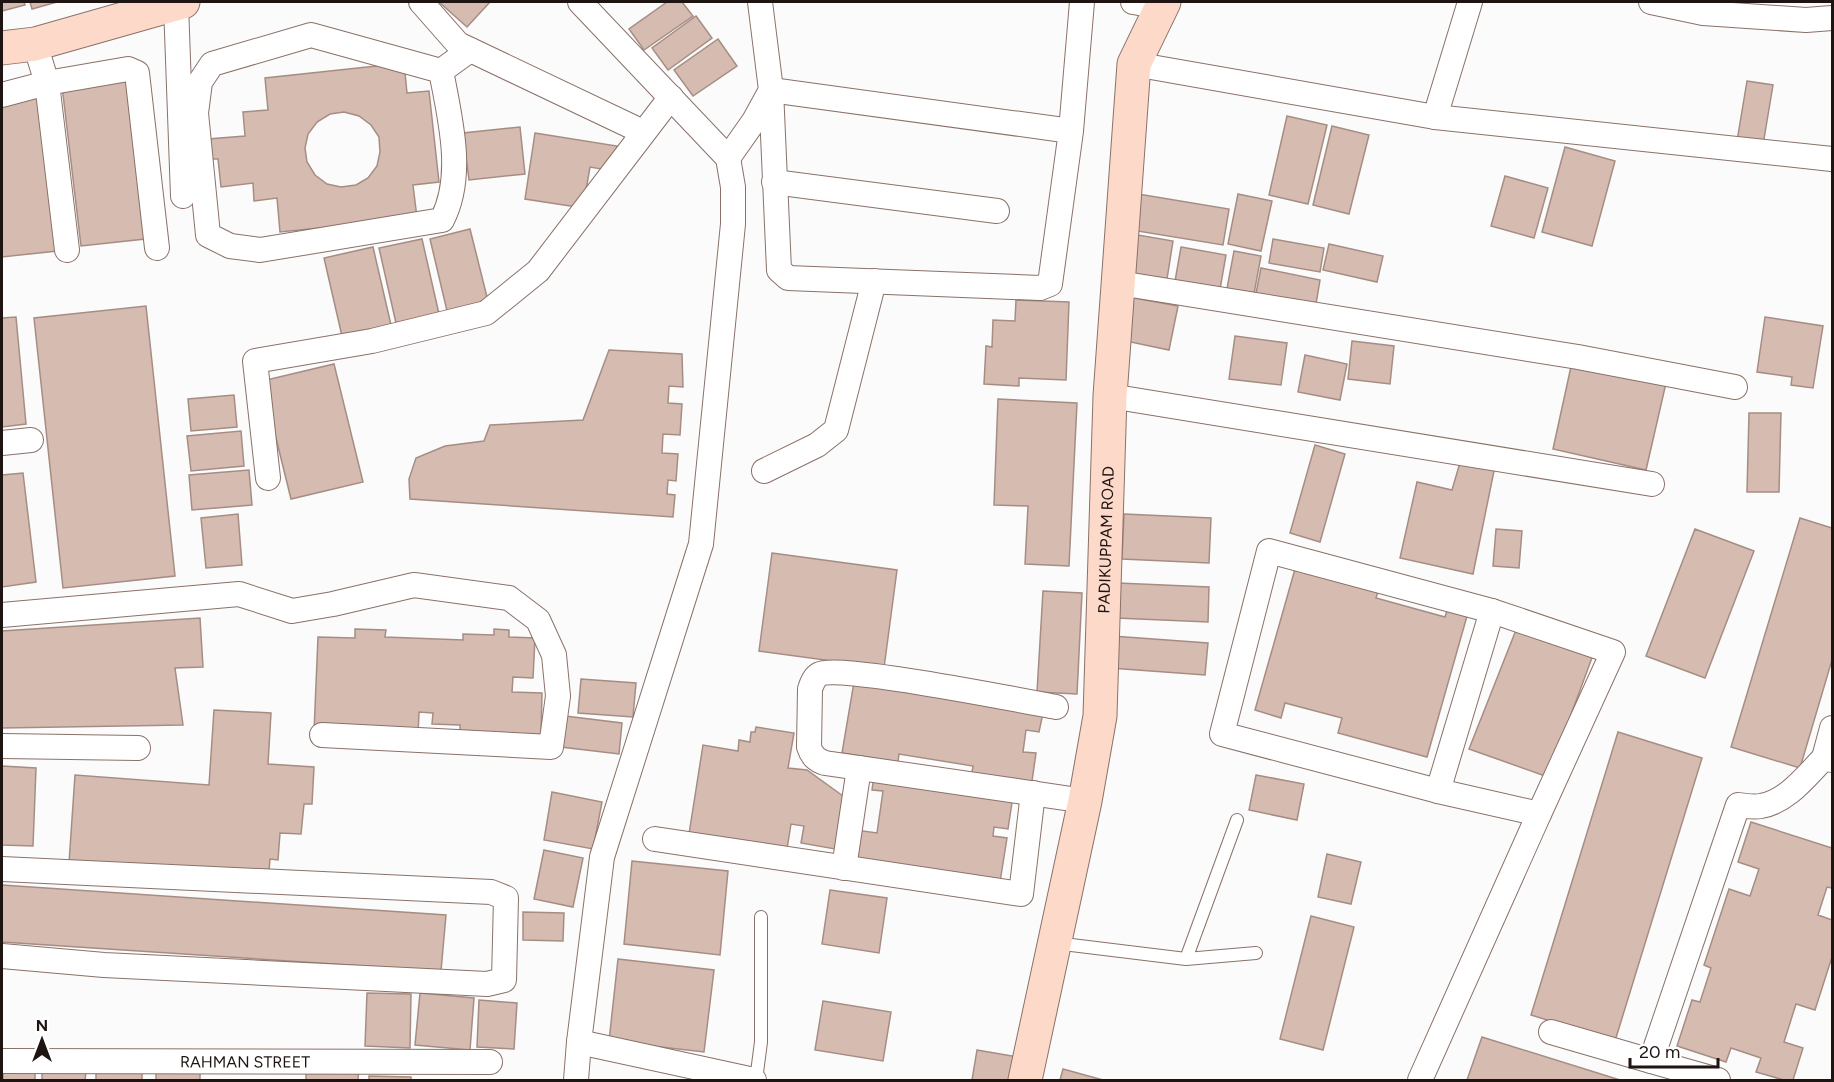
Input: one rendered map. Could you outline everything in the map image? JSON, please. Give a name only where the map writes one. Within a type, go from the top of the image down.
[{"type":"street","points":[[421,2],[458,44],[644,132]]},
{"type":"street","points":[[576,1080],[602,856],[701,543],[734,224],[733,187],[728,158],[580,2]]},
{"type":"street","points":[[760,2],[771,90],[779,270],[788,278],[1040,288],[1050,284],[1071,131],[1082,2]]},
{"type":"street","points":[[1435,117],[1470,2]]},
{"type":"street","points":[[1651,2],[1703,13],[1806,20],[1833,18]]},
{"type":"street","points":[[2,48],[36,44],[180,3],[183,195]]},
{"type":"street","name":"PADIKUPPAM ROAD","points":[[1025,1080],[1085,801],[1100,716],[1110,396],[1134,64],[1153,3]]},
{"type":"street","points":[[311,35],[441,71],[452,131],[453,177],[450,205],[442,220],[260,250],[230,246],[208,235],[196,113],[200,82],[212,64],[311,35]]},
{"type":"street","points":[[36,44],[47,83],[67,250]]},
{"type":"street","points":[[441,71],[470,50]]},
{"type":"street","points":[[1134,64],[1435,117],[1833,159]]},
{"type":"street","points":[[2,95],[47,83],[128,69],[137,73],[157,248]]},
{"type":"street","points":[[728,158],[771,90]]},
{"type":"street","points":[[771,90],[1071,131]]},
{"type":"street","points":[[268,478],[255,361],[372,341],[486,313],[538,271],[671,97]]},
{"type":"street","points":[[774,182],[998,211]]},
{"type":"street","points":[[764,471],[817,445],[836,430],[874,281]]},
{"type":"street","points":[[1119,284],[1578,357],[1735,387]]},
{"type":"street","points":[[1110,396],[1652,484]]},
{"type":"street","points":[[2,443],[31,440]]},
{"type":"street","points":[[1420,1080],[1612,652],[1492,611],[1269,551],[1222,734],[1438,791],[1539,814]]},
{"type":"street","points":[[2,615],[239,594],[292,611],[414,585],[509,598],[538,620],[554,655],[558,696],[550,747],[322,735]]},
{"type":"street","points":[[1438,791],[1492,611]]},
{"type":"street","points":[[1056,707],[869,675],[821,673],[814,680],[810,689],[809,747],[817,760],[825,763],[1085,801]]},
{"type":"street","points":[[1651,1061],[1738,806],[1760,806],[1775,802],[1786,795],[1828,759],[1833,728]]},
{"type":"street","points":[[2,746],[138,748]]},
{"type":"street","points":[[844,868],[859,768]]},
{"type":"street","points":[[655,839],[1021,894],[1033,793]]},
{"type":"street","points":[[2,869],[490,892],[506,898],[504,980],[487,984],[104,965],[2,956]]},
{"type":"street","points":[[1551,1032],[1718,1080]]},
{"type":"street","points":[[579,1042],[755,1080]]},
{"type":"street","name":"RAHMAN STREET","points":[[2,1061],[490,1062]]},
{"type":"lane","points":[[1186,959],[1237,820]]},
{"type":"lane","points":[[755,1080],[761,1042],[761,917]]},
{"type":"lane","points":[[1055,943],[1186,959],[1256,953]]},
{"type":"building","points":[[2,2],[24,2],[25,5],[2,11]]},
{"type":"building","points":[[30,2],[57,2],[32,9]]},
{"type":"building","points":[[439,2],[490,2],[467,27]]},
{"type":"building","points":[[667,2],[682,2],[693,16],[644,50],[629,29]]},
{"type":"building","points":[[696,16],[712,38],[668,70],[652,48]]},
{"type":"building","points":[[718,39],[737,66],[693,96],[674,70]]},
{"type":"building","points":[[404,63],[407,93],[429,91],[439,182],[413,185],[417,218],[280,232],[277,198],[254,201],[253,183],[221,187],[218,159],[211,159],[208,139],[245,136],[243,112],[268,110],[265,78]],"holes":[[[344,112],[359,116],[371,125],[379,137],[380,152],[377,166],[368,178],[356,185],[341,187],[327,184],[315,175],[307,162],[305,148],[308,134],[317,122],[330,114]]]},
{"type":"building","points":[[126,78],[145,239],[81,246],[62,86]]},
{"type":"building","points":[[1747,81],[1773,85],[1763,145],[1737,141]]},
{"type":"building","points":[[40,93],[57,251],[2,257],[2,102]]},
{"type":"building","points":[[1287,116],[1327,125],[1308,204],[1269,195]]},
{"type":"building","points":[[1332,126],[1369,135],[1349,214],[1313,205]]},
{"type":"building","points":[[520,127],[525,174],[469,180],[463,133]]},
{"type":"building","points":[[535,133],[617,146],[613,171],[590,167],[583,208],[525,199]]},
{"type":"building","points":[[1565,147],[1615,161],[1592,246],[1542,232]]},
{"type":"building","points":[[1505,176],[1548,188],[1534,238],[1491,226]]},
{"type":"building","points":[[1138,194],[1229,209],[1223,245],[1131,230]]},
{"type":"building","points":[[1238,194],[1272,201],[1261,251],[1228,244]]},
{"type":"building","points":[[470,229],[489,305],[448,315],[430,239]]},
{"type":"building","points":[[1132,234],[1173,241],[1167,279],[1126,273]]},
{"type":"building","points":[[422,239],[439,314],[396,323],[379,248]]},
{"type":"building","points":[[1273,239],[1324,248],[1320,272],[1269,263]]},
{"type":"building","points":[[1329,244],[1383,256],[1377,282],[1323,270]]},
{"type":"building","points":[[373,247],[391,325],[342,336],[324,258]]},
{"type":"building","points":[[1181,247],[1226,255],[1219,295],[1174,287]]},
{"type":"building","points":[[1234,251],[1261,256],[1253,299],[1226,294]]},
{"type":"building","points":[[1261,268],[1320,280],[1315,310],[1255,298]]},
{"type":"building","points":[[1129,297],[1178,306],[1169,350],[1121,340]]},
{"type":"building","points":[[1016,300],[1069,302],[1066,380],[1019,378],[1019,386],[984,384],[986,346],[992,347],[993,320],[1015,321]]},
{"type":"building","points":[[146,306],[175,576],[63,588],[34,318]]},
{"type":"building","points":[[16,317],[26,424],[2,427],[2,318]]},
{"type":"building","points":[[1765,317],[1823,326],[1813,388],[1791,385],[1792,377],[1757,372]]},
{"type":"building","points":[[1235,336],[1287,343],[1281,385],[1229,379]]},
{"type":"building","points":[[1352,341],[1394,346],[1390,384],[1348,379]]},
{"type":"building","points":[[609,350],[682,354],[683,387],[669,386],[668,403],[682,404],[680,435],[663,434],[662,453],[678,454],[676,481],[668,480],[667,494],[675,495],[673,517],[410,499],[409,479],[416,458],[445,446],[484,441],[490,425],[583,420]]},
{"type":"building","points":[[1305,355],[1347,364],[1340,400],[1298,392]]},
{"type":"building","points":[[1572,362],[1666,383],[1646,470],[1553,449]]},
{"type":"building","points":[[334,364],[363,482],[291,499],[262,381]]},
{"type":"building","points":[[234,395],[237,427],[191,431],[188,399]]},
{"type":"building","points":[[998,399],[1077,403],[1069,566],[1025,564],[1028,506],[994,505]]},
{"type":"building","points":[[1749,413],[1781,413],[1779,492],[1747,492]]},
{"type":"building","points":[[241,431],[244,466],[191,471],[187,436]]},
{"type":"building","points":[[1315,445],[1345,454],[1320,542],[1290,533]]},
{"type":"building","points":[[1461,459],[1495,466],[1473,574],[1400,558],[1417,482],[1452,490]]},
{"type":"building","points":[[249,470],[252,505],[192,510],[189,475]]},
{"type":"building","points":[[23,473],[36,582],[2,587],[2,475]]},
{"type":"building","points":[[238,514],[242,565],[206,568],[201,518]]},
{"type":"building","points":[[1124,514],[1211,518],[1209,563],[1122,559]]},
{"type":"building","points":[[1800,518],[1832,528],[1832,660],[1800,768],[1731,747]]},
{"type":"building","points":[[1496,529],[1522,531],[1519,568],[1493,566]]},
{"type":"building","points":[[1695,529],[1754,551],[1705,678],[1646,656]]},
{"type":"building","points":[[772,553],[897,570],[884,668],[759,651]]},
{"type":"building","points":[[1297,562],[1380,585],[1376,598],[1445,617],[1449,604],[1469,609],[1427,757],[1338,733],[1342,718],[1285,703],[1281,718],[1255,710]]},
{"type":"building","points":[[1118,583],[1209,587],[1208,622],[1116,618]]},
{"type":"building","points":[[1043,591],[1082,593],[1077,694],[1037,692]]},
{"type":"building","points":[[200,618],[203,667],[175,668],[183,725],[2,728],[2,631]]},
{"type":"building","points":[[1518,625],[1593,655],[1548,777],[1469,749]]},
{"type":"building","points":[[355,629],[386,630],[385,637],[463,640],[463,634],[494,635],[494,629],[509,630],[509,637],[535,638],[533,678],[513,677],[512,692],[542,693],[541,737],[460,733],[460,725],[432,724],[433,713],[419,712],[418,735],[314,732],[318,637],[355,638]]},
{"type":"building","points":[[1112,636],[1208,643],[1205,675],[1110,668]]},
{"type":"building","points":[[581,679],[636,683],[633,717],[578,713]]},
{"type":"building","points":[[854,682],[1043,713],[1039,732],[1026,730],[1023,752],[1036,753],[1031,788],[971,778],[973,766],[899,754],[898,762],[842,753]]},
{"type":"building","points":[[214,710],[271,713],[268,764],[314,767],[312,804],[304,804],[301,834],[280,833],[278,860],[270,859],[269,871],[69,863],[75,775],[209,785]]},
{"type":"building","points":[[565,716],[622,723],[619,754],[561,747]]},
{"type":"building","points":[[756,727],[794,733],[788,768],[807,770],[843,796],[835,849],[801,843],[804,826],[791,824],[787,849],[689,834],[703,745],[738,751],[739,740],[750,742],[751,732],[755,732]]},
{"type":"building","points":[[1618,732],[1702,758],[1615,1041],[1531,1015]]},
{"type":"building","points":[[2,766],[36,768],[33,846],[2,845]]},
{"type":"building","points":[[1256,775],[1304,784],[1297,820],[1249,810]]},
{"type":"building","points":[[874,776],[1013,796],[1008,829],[994,827],[993,836],[1007,838],[1000,882],[852,861],[856,830],[877,833],[883,791],[872,790]]},
{"type":"building","points":[[552,792],[602,802],[593,849],[544,840]]},
{"type":"building","points":[[1751,822],[1832,848],[1832,888],[1827,887],[1818,915],[1832,920],[1832,957],[1815,1010],[1796,1004],[1784,1042],[1803,1048],[1793,1080],[1784,1080],[1756,1072],[1761,1058],[1731,1048],[1726,1062],[1677,1046],[1692,1000],[1700,1002],[1711,968],[1704,965],[1729,889],[1750,896],[1759,869],[1738,862]]},
{"type":"building","points":[[544,850],[583,858],[573,907],[534,899]]},
{"type":"building","points":[[1327,854],[1361,862],[1351,904],[1318,897]]},
{"type":"building","points":[[632,861],[728,871],[720,955],[624,944]]},
{"type":"building","points":[[2,885],[446,915],[441,971],[2,942]]},
{"type":"building","points":[[830,890],[887,898],[879,953],[822,944]]},
{"type":"building","points":[[523,912],[564,913],[563,941],[523,940]]},
{"type":"building","points":[[1311,916],[1354,927],[1323,1050],[1280,1039]]},
{"type":"building","points":[[618,959],[714,970],[704,1052],[609,1041]]},
{"type":"building","points":[[367,993],[411,994],[410,1048],[365,1046]]},
{"type":"building","points":[[420,993],[474,998],[470,1050],[415,1045]]},
{"type":"building","points":[[479,1000],[517,1003],[514,1049],[477,1047]]},
{"type":"building","points":[[823,1001],[891,1012],[883,1061],[815,1050]]},
{"type":"building","points":[[1482,1037],[1620,1080],[1467,1080]]},
{"type":"building","points":[[977,1050],[1018,1057],[1015,1080],[972,1080]]},
{"type":"building","points":[[3,1064],[35,1064],[35,1080],[3,1080]]},
{"type":"building","points":[[306,1066],[359,1066],[358,1080],[306,1080]]},
{"type":"building","points":[[96,1068],[142,1068],[142,1080],[96,1080]]},
{"type":"building","points":[[1063,1069],[1103,1080],[1060,1080]]},
{"type":"building","points":[[42,1071],[86,1072],[85,1080],[42,1080]]},
{"type":"building","points":[[156,1073],[200,1073],[200,1080],[156,1080]]},
{"type":"building","points":[[369,1076],[411,1077],[411,1080],[369,1080]]}]
